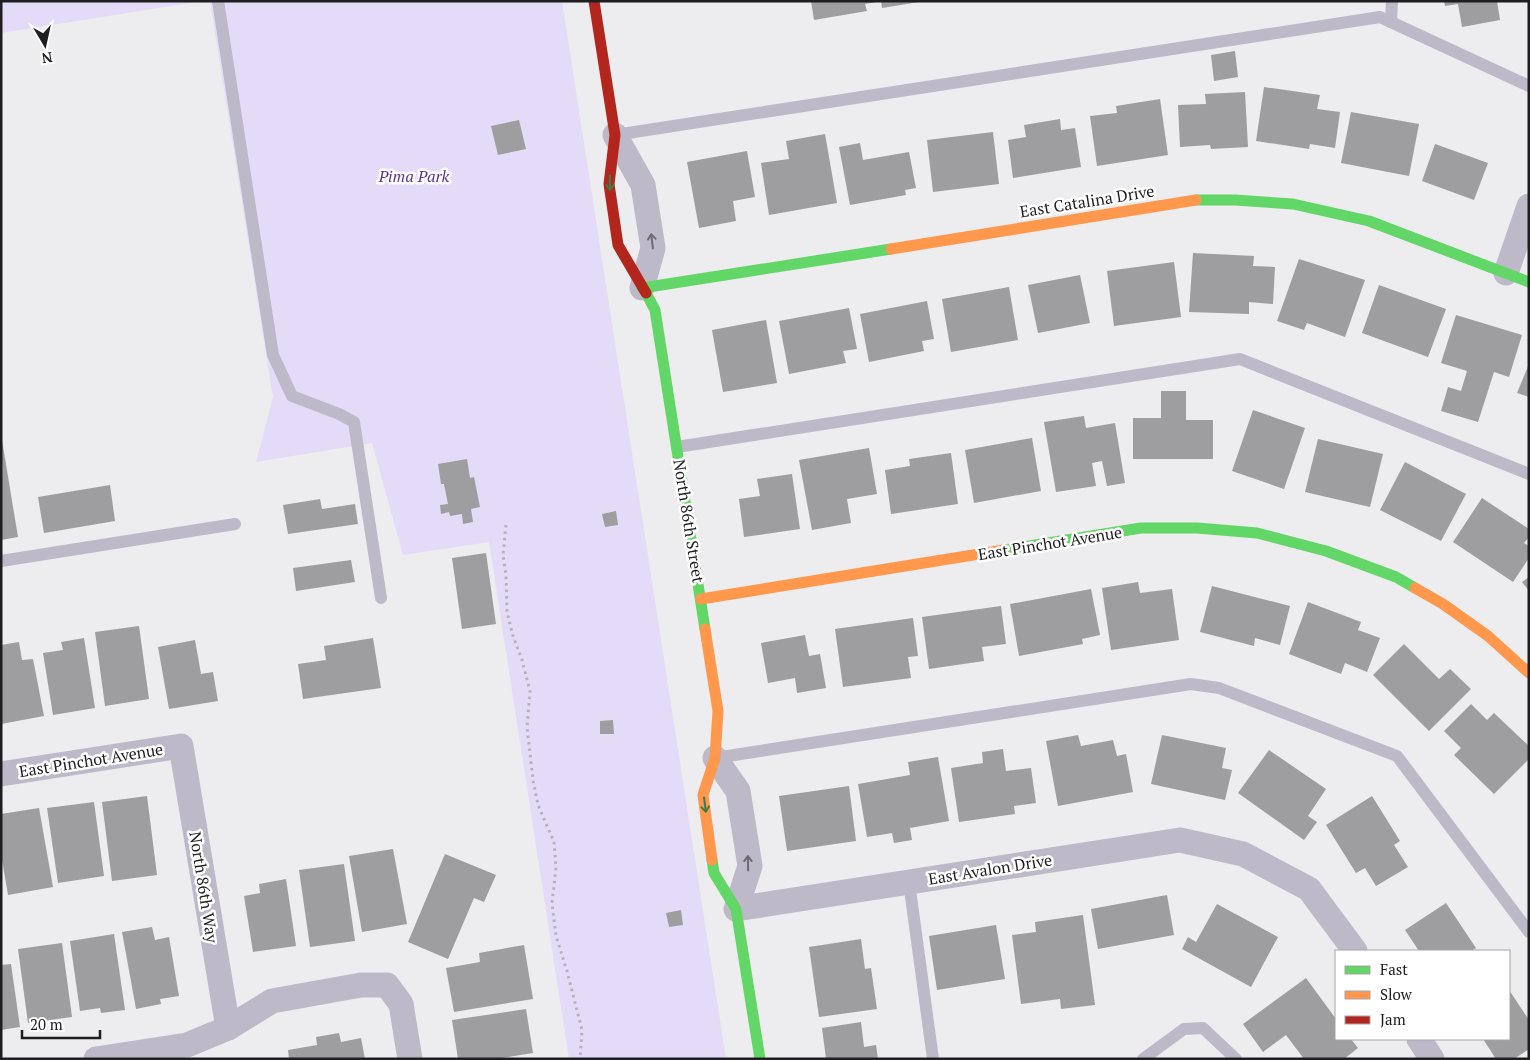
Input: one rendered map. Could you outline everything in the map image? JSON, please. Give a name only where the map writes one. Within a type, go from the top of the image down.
[{"type":"street","name":"North 86th Street","points":[[594,1],[615,135],[608,184],[618,245],[655,310],[718,711],[715,758],[704,795],[714,872],[736,909],[760,1059]]},
{"type":"street","name":"North 86th Street","points":[[615,135],[643,185],[653,248],[642,288]]},
{"type":"street","name":"East Catalina Drive","points":[[642,288],[1198,200],[1235,200],[1293,204],[1369,221],[1529,282]]},
{"type":"street","points":[[1506,273],[1529,206]]},
{"type":"street","name":"East Pinchot Avenue","points":[[701,599],[1141,528],[1197,528],[1257,533],[1326,551],[1396,577],[1443,604],[1488,636],[1529,673]]},
{"type":"street","name":"East Pinchot Avenue","points":[[1,774],[181,746]]},
{"type":"street","name":"North 86th Way","points":[[181,746],[228,1028]]},
{"type":"street","name":"North 86th Street","points":[[715,758],[738,791],[750,866],[736,909]]},
{"type":"street","name":"East Avalon Drive","points":[[736,909],[1180,840],[1243,854],[1309,889],[1354,950]]},
{"type":"street","points":[[96,1059],[187,1045],[228,1028],[272,1001],[360,985],[386,985],[401,1004],[410,1059]]},
{"type":"street","points":[[1420,1040],[1432,1059]]},
{"type":"lane","points":[[218,1],[273,355],[292,396],[339,414],[354,422],[381,598]]},
{"type":"lane","points":[[1391,22],[1392,1]]},
{"type":"lane","points":[[615,135],[1380,17],[1529,86]]},
{"type":"lane","points":[[677,447],[1240,359],[1529,474]]},
{"type":"lane","points":[[1,561],[235,524]]},
{"type":"lane","points":[[715,758],[1191,684],[1219,688],[1397,756],[1529,932]]},
{"type":"lane","points":[[909,882],[934,1059]]},
{"type":"lane","points":[[1143,1059],[1184,1028],[1203,1028],[1236,1059]]},
{"type":"path","points":[[506,525],[503,555],[506,575],[507,612],[530,691],[527,727],[533,780],[538,805],[554,842],[556,868],[552,903],[556,936],[567,970],[582,1030],[580,1059]]},
{"type":"green space","points":[[1,1],[203,1],[1,33]]},
{"type":"green space","name":"Pima Park","points":[[210,1],[562,1],[726,1059],[569,1059],[489,542],[403,555],[372,443],[256,462],[273,397]]},
{"type":"building","points":[[811,1],[877,2],[865,4],[867,11],[814,20]]},
{"type":"building","points":[[881,1],[918,1],[919,2],[882,8]]},
{"type":"building","points":[[1444,1],[1497,1],[1500,20],[1462,27],[1458,4],[1445,6]]},
{"type":"building","points":[[1235,51],[1238,77],[1214,81],[1211,55]]},
{"type":"building","points":[[1264,87],[1320,95],[1317,109],[1340,112],[1335,148],[1310,144],[1309,149],[1256,141]]},
{"type":"building","points":[[1245,92],[1248,147],[1211,149],[1210,145],[1180,147],[1178,105],[1206,104],[1205,94]]},
{"type":"building","points":[[1160,99],[1168,155],[1097,166],[1090,116],[1117,113],[1116,106]]},
{"type":"building","points":[[1351,112],[1419,124],[1409,176],[1341,163]]},
{"type":"building","points":[[1060,119],[1061,130],[1075,128],[1081,167],[1013,178],[1008,140],[1026,137],[1024,125]]},
{"type":"building","points":[[519,120],[526,149],[498,155],[491,126]]},
{"type":"building","points":[[993,132],[999,184],[933,192],[927,140]]},
{"type":"building","points":[[825,134],[837,203],[769,215],[761,163],[789,159],[786,141]]},
{"type":"building","points":[[860,143],[863,160],[909,152],[916,188],[905,190],[906,195],[850,205],[839,147]]},
{"type":"building","points":[[1435,144],[1488,163],[1474,200],[1422,181]]},
{"type":"building","points":[[747,151],[755,197],[733,201],[736,221],[699,228],[687,162]]},
{"type":"building","points":[[1193,253],[1254,256],[1253,266],[1275,267],[1273,304],[1249,302],[1249,314],[1189,312]]},
{"type":"building","points":[[1299,259],[1365,280],[1345,337],[1307,323],[1304,330],[1277,321]]},
{"type":"building","points":[[1174,262],[1181,317],[1114,326],[1107,271]]},
{"type":"building","points":[[1080,275],[1090,323],[1038,333],[1028,285]]},
{"type":"building","points":[[1379,285],[1446,309],[1428,357],[1362,333]]},
{"type":"building","points":[[1009,287],[1018,340],[951,352],[942,299]]},
{"type":"building","points":[[927,301],[934,339],[922,341],[924,351],[869,362],[860,314]]},
{"type":"building","points":[[849,308],[857,349],[843,351],[846,363],[789,374],[779,321]]},
{"type":"building","points":[[1456,315],[1522,335],[1509,377],[1494,372],[1478,422],[1441,411],[1448,387],[1461,391],[1467,371],[1441,363]]},
{"type":"building","points":[[766,320],[777,383],[723,392],[712,330]]},
{"type":"building","points":[[1529,364],[1529,397],[1517,393]]},
{"type":"building","points":[[1161,391],[1186,391],[1186,420],[1213,420],[1213,459],[1133,459],[1133,418],[1161,418]]},
{"type":"building","points":[[1253,410],[1305,428],[1284,489],[1232,471]]},
{"type":"building","points":[[1084,416],[1086,428],[1115,423],[1125,483],[1107,486],[1102,461],[1092,463],[1096,486],[1056,492],[1044,422]]},
{"type":"building","points":[[1032,438],[1041,491],[974,503],[965,450]]},
{"type":"building","points":[[1318,439],[1383,454],[1370,507],[1305,492]]},
{"type":"building","points":[[1,441],[18,537],[1,540]]},
{"type":"building","points":[[869,448],[877,494],[847,499],[851,523],[812,530],[799,460]]},
{"type":"building","points":[[951,453],[958,504],[891,514],[885,470],[910,466],[909,459]]},
{"type":"building","points":[[467,459],[470,478],[474,477],[480,507],[471,509],[473,522],[463,524],[462,514],[450,516],[449,512],[441,514],[440,505],[448,504],[444,484],[441,484],[438,464]]},
{"type":"building","points":[[1405,462],[1466,494],[1441,541],[1380,510]]},
{"type":"building","points":[[792,474],[800,529],[744,537],[739,499],[760,496],[757,479]]},
{"type":"building","points":[[110,485],[115,521],[44,533],[38,497]]},
{"type":"building","points":[[1482,498],[1529,529],[1529,537],[1524,543],[1529,546],[1529,558],[1513,582],[1453,542]]},
{"type":"building","points":[[320,499],[322,509],[355,504],[358,524],[288,534],[283,505]]},
{"type":"building","points":[[616,511],[618,525],[605,527],[602,514]]},
{"type":"building","points":[[486,553],[496,624],[462,629],[452,558]]},
{"type":"building","points":[[351,560],[355,582],[296,591],[293,568]]},
{"type":"building","points":[[1529,577],[1529,591],[1522,582]]},
{"type":"building","points":[[1138,582],[1140,593],[1172,589],[1179,640],[1111,650],[1102,588]]},
{"type":"building","points":[[1212,586],[1290,606],[1280,645],[1255,638],[1254,646],[1200,632]]},
{"type":"building","points":[[1091,589],[1100,635],[1082,639],[1083,644],[1019,656],[1010,604]]},
{"type":"building","points":[[1308,602],[1361,622],[1358,630],[1380,638],[1367,672],[1345,663],[1341,674],[1289,654]]},
{"type":"building","points":[[1001,606],[1006,644],[982,647],[984,661],[929,669],[922,617]]},
{"type":"building","points":[[913,618],[918,656],[908,657],[911,678],[843,687],[835,629]]},
{"type":"building","points":[[139,626],[149,699],[105,706],[95,632]]},
{"type":"building","points":[[805,635],[809,656],[820,654],[826,688],[797,693],[795,678],[768,683],[761,643]]},
{"type":"building","points":[[84,638],[95,708],[53,715],[43,653],[63,650],[61,642]]},
{"type":"building","points":[[373,638],[381,688],[303,699],[298,664],[326,660],[324,646]]},
{"type":"building","points":[[195,640],[201,674],[213,672],[218,701],[169,709],[158,647]]},
{"type":"building","points":[[19,642],[22,660],[33,659],[44,716],[1,724],[1,645]]},
{"type":"building","points":[[1404,644],[1439,679],[1450,669],[1471,689],[1429,731],[1373,675]]},
{"type":"building","points":[[1471,704],[1487,720],[1494,713],[1529,746],[1529,759],[1494,794],[1454,755],[1461,748],[1444,731]]},
{"type":"building","points":[[613,720],[614,734],[600,734],[600,721]]},
{"type":"building","points":[[1078,735],[1081,746],[1113,740],[1117,756],[1126,754],[1133,792],[1058,806],[1046,741]]},
{"type":"building","points":[[1162,735],[1226,748],[1222,768],[1232,770],[1225,800],[1151,784]]},
{"type":"building","points":[[1003,749],[1006,771],[1031,768],[1036,803],[1014,806],[1015,814],[959,822],[951,768],[983,763],[982,752]]},
{"type":"building","points":[[1269,750],[1326,789],[1308,816],[1317,822],[1304,840],[1238,793]]},
{"type":"building","points":[[938,757],[949,821],[910,828],[912,840],[894,843],[892,833],[867,837],[858,784],[910,775],[908,762]]},
{"type":"building","points":[[849,786],[856,841],[787,851],[779,796]]},
{"type":"building","points":[[147,796],[157,875],[112,881],[102,802]]},
{"type":"building","points":[[1372,796],[1400,841],[1394,845],[1408,867],[1376,886],[1365,868],[1356,873],[1326,825]]},
{"type":"building","points":[[94,802],[104,876],[58,883],[47,808]]},
{"type":"building","points":[[39,808],[53,887],[8,895],[1,854],[1,814]]},
{"type":"building","points":[[393,849],[407,924],[362,932],[349,856]]},
{"type":"building","points":[[445,854],[496,875],[484,902],[474,898],[448,959],[408,942]]},
{"type":"building","points":[[344,864],[355,941],[310,947],[299,870]]},
{"type":"building","points":[[286,879],[296,946],[253,952],[244,896],[260,893],[259,884]]},
{"type":"building","points":[[1167,895],[1174,935],[1098,949],[1091,909]]},
{"type":"building","points":[[1446,903],[1476,948],[1473,950],[1418,950],[1405,930]]},
{"type":"building","points":[[1217,904],[1278,937],[1251,987],[1182,949],[1188,937],[1196,942]]},
{"type":"building","points":[[681,910],[683,925],[669,927],[666,913]]},
{"type":"building","points":[[1083,915],[1095,1005],[1061,1009],[1060,999],[1021,1004],[1012,935],[1036,932],[1035,922]]},
{"type":"building","points":[[996,925],[1005,979],[937,990],[929,936]]},
{"type":"building","points":[[152,927],[155,940],[169,937],[179,996],[160,999],[161,1004],[136,1009],[122,932]]},
{"type":"building","points":[[114,934],[125,1010],[101,1013],[100,1008],[80,1011],[70,941]]},
{"type":"building","points":[[861,939],[865,969],[871,968],[877,1009],[819,1017],[809,947]]},
{"type":"building","points":[[62,943],[72,1017],[28,1023],[18,949]]},
{"type":"building","points":[[524,945],[533,999],[454,1012],[446,968],[480,962],[479,953]]},
{"type":"building","points":[[11,964],[20,1027],[1,1030],[1,965]]},
{"type":"building","points":[[1306,978],[1335,1018],[1335,1040],[1352,1040],[1358,1048],[1344,1059],[1304,1059],[1286,1035],[1263,1052],[1243,1024]]},
{"type":"building","points":[[1510,992],[1529,1020],[1529,1049],[1514,1059],[1496,1059],[1484,1040],[1510,1040]]},
{"type":"building","points":[[526,1009],[533,1053],[495,1059],[458,1059],[452,1020]]},
{"type":"building","points":[[861,1022],[864,1047],[876,1045],[878,1059],[826,1059],[822,1028]]},
{"type":"building","points":[[339,1033],[341,1042],[361,1038],[365,1059],[289,1059],[288,1050],[317,1045],[316,1037]]},
{"type":"traffic: fast","points":[[1196,200],[1235,200],[1293,204],[1369,221],[1529,282]]},
{"type":"traffic: fast","points":[[642,288],[891,249]]},
{"type":"traffic: fast","points":[[646,293],[655,310],[705,629]]},
{"type":"traffic: fast","points":[[1004,550],[1141,528],[1197,528],[1257,533],[1326,551],[1396,577],[1415,588]]},
{"type":"traffic: fast","points":[[712,860],[714,873],[736,909],[760,1059]]},
{"type":"traffic: slow","points":[[891,249],[1196,200]]},
{"type":"traffic: slow","points":[[701,599],[1004,550]]},
{"type":"traffic: slow","points":[[1415,588],[1443,604],[1488,636],[1529,673]]},
{"type":"traffic: slow","points":[[705,629],[718,711],[715,758],[703,795],[712,860]]},
{"type":"traffic: jam","points":[[594,1],[615,135],[609,184],[618,245],[646,293]]}]
